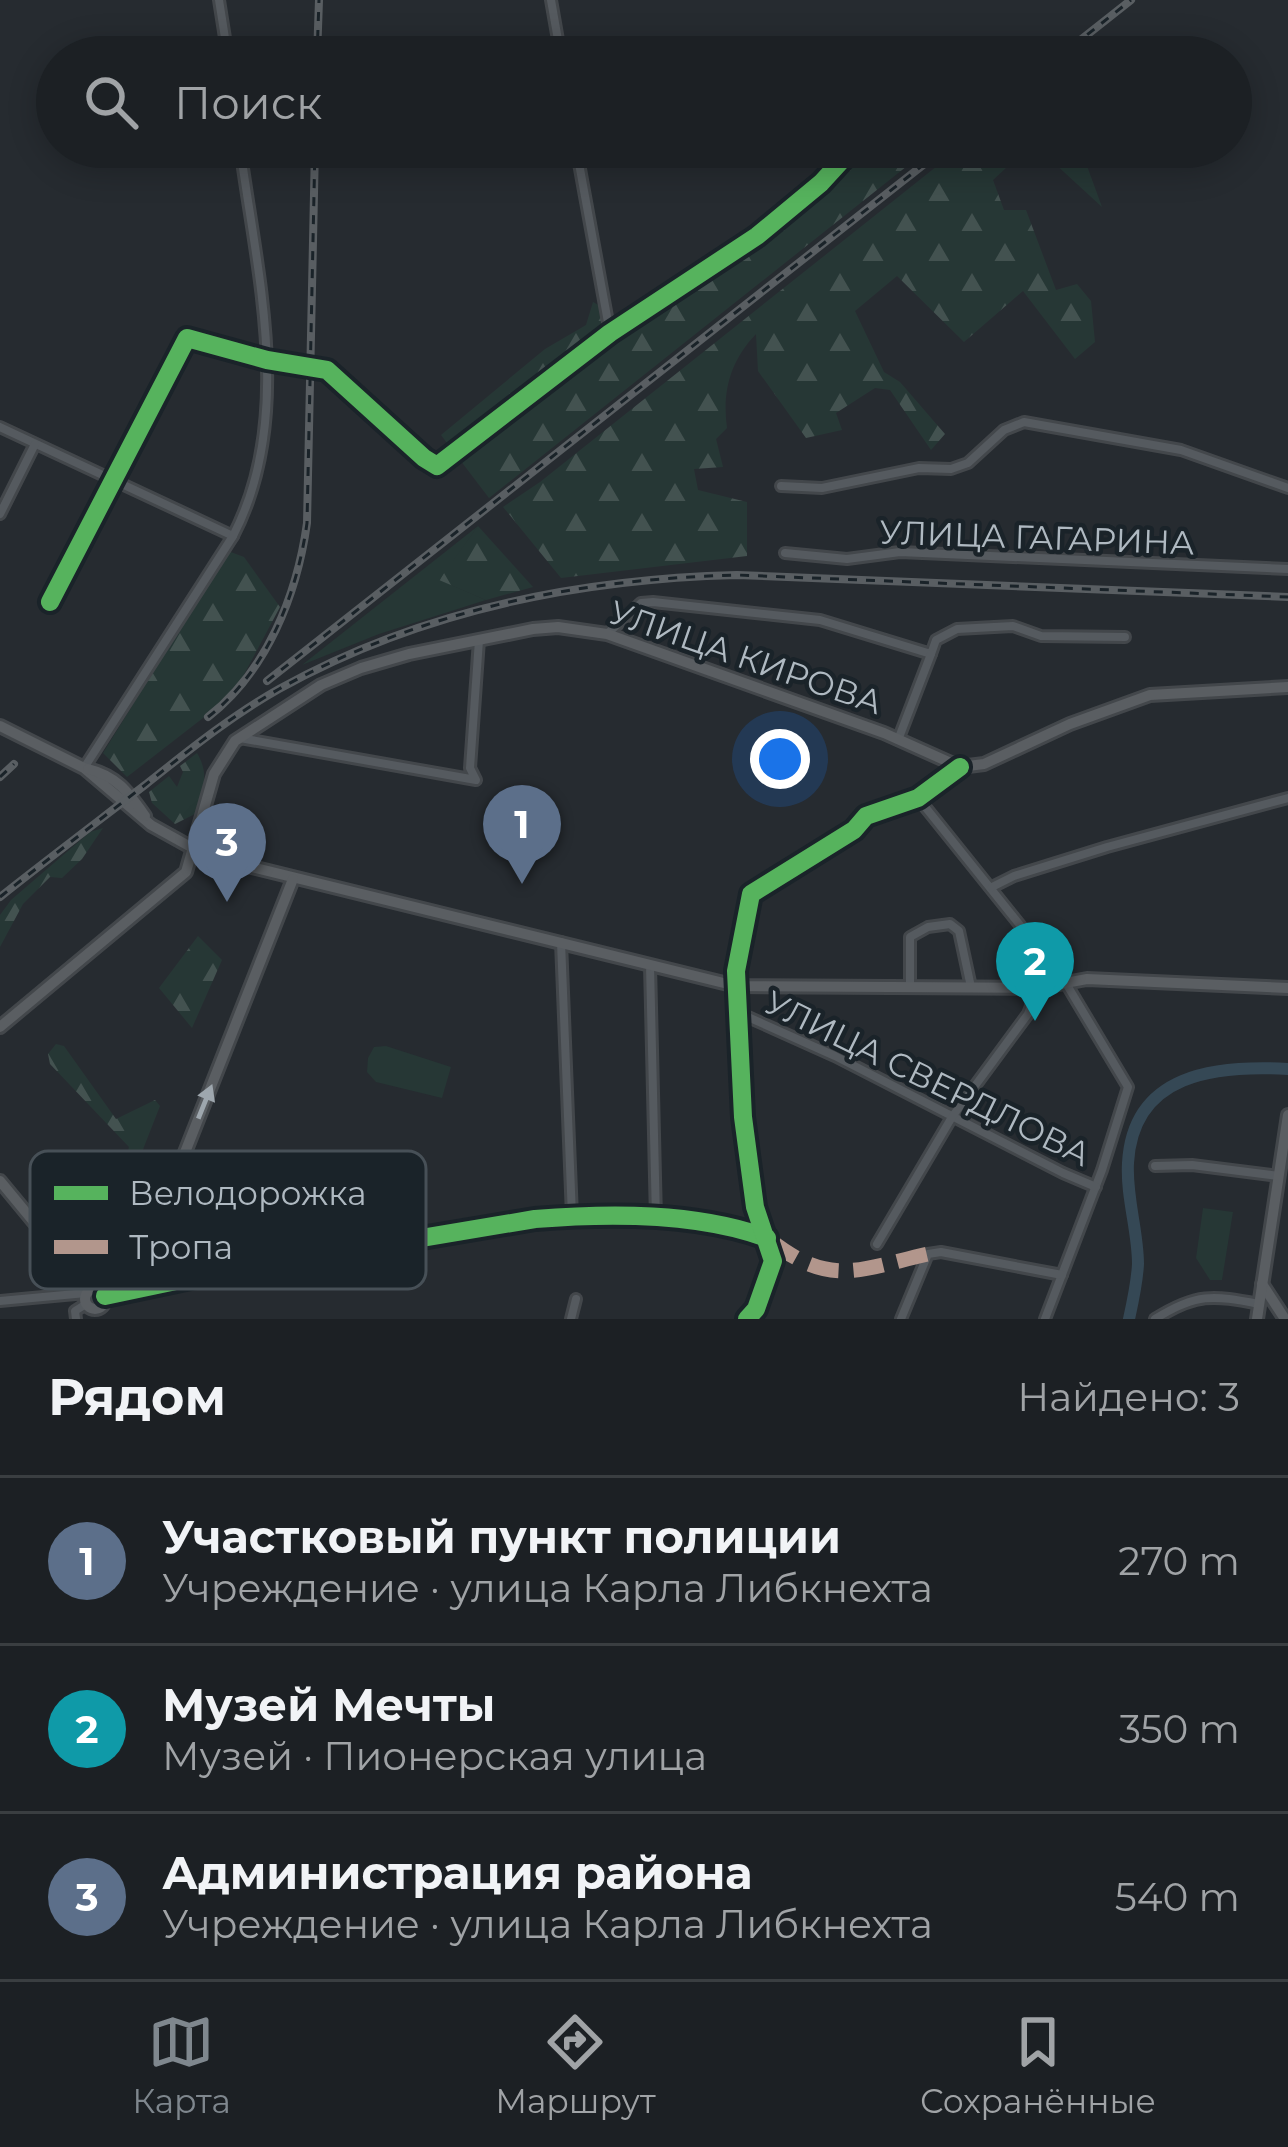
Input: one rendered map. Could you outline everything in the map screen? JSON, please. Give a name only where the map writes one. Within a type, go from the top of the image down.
[{"type":"main road","name":"УЛИЦА КИРОВА","points":[[0,1027],[170,890],[189,869],[214,774],[239,738],[321,685],[361,668],[479,639],[558,627],[607,634],[960,767]]},
{"type":"main road","points":[[960,767],[984,764],[1150,694],[1288,687]]},
{"type":"main road","points":[[0,726],[84,768],[105,773],[123,785],[151,825],[193,850],[293,879],[736,986],[1037,988],[1064,980],[1288,988]]},
{"type":"main road","points":[[186,1151],[293,879]]},
{"type":"main road","points":[[736,986],[743,1117],[755,1207],[773,1261],[756,1309],[747,1319]]},
{"type":"main road","points":[[1257,1319],[1283,1194],[1288,1115]]},
{"type":"main road","points":[[0,1181],[30,1220]]},
{"type":"main road","points":[[741,1228],[755,1207]]},
{"type":"main road","points":[[426,1238],[572,1216],[741,1228],[766,1238]]},
{"type":"main road","points":[[1262,1284],[1286,1319]]},
{"type":"main road","points":[[82,1289],[109,1319]]},
{"type":"main road","points":[[90,1299],[99,1289],[105,1296],[131,1289]]},
{"type":"street","points":[[219,0],[225,36]]},
{"type":"street","points":[[551,0],[557,36]]},
{"type":"street","points":[[84,768],[232,536],[261,467],[267,360],[243,168]]},
{"type":"street","points":[[580,168],[610,333]]},
{"type":"street","points":[[50,602],[187,338],[267,360],[327,370],[437,466],[610,333],[757,236],[835,168]]},
{"type":"street","name":"УЛИЦА ГАГАРИНА","points":[[781,487],[822,488],[919,468],[951,469],[968,463],[1004,430],[1024,422],[1181,450],[1288,488]]},
{"type":"street","points":[[0,427],[232,536]]},
{"type":"street","points":[[0,514],[34,444]]},
{"type":"street","name":"УЛИЦА ГАГАРИНА","points":[[785,553],[847,559],[900,551],[1288,569]]},
{"type":"street","points":[[607,634],[641,603],[653,602],[820,620],[931,654]]},
{"type":"street","points":[[898,740],[936,640],[957,629],[1012,626],[1041,636],[1125,637]]},
{"type":"street","points":[[239,738],[476,780],[470,768],[479,639]]},
{"type":"street","points":[[736,986],[751,894],[854,830],[866,816],[918,798],[960,767]]},
{"type":"street","points":[[918,798],[1064,980],[1128,1088],[1045,1319]]},
{"type":"street","points":[[992,887],[1014,875],[1288,798]]},
{"type":"street","points":[[910,988],[910,937],[928,926],[950,924],[959,931],[971,987]]},
{"type":"street","points":[[561,942],[572,1216]]},
{"type":"street","points":[[650,965],[656,1219]]},
{"type":"street","points":[[877,1244],[952,1117],[1028,1014],[1037,988]]},
{"type":"street","name":"УЛИЦА СВЕРДЛОВА","points":[[739,1013],[1096,1186]]},
{"type":"street","points":[[1155,1166],[1192,1165],[1281,1177]]},
{"type":"street","points":[[901,1319],[928,1254],[941,1252],[1062,1275]]},
{"type":"street","points":[[1155,1319],[1183,1302],[1216,1295],[1259,1304]]},
{"type":"street","points":[[0,1301],[90,1299]]},
{"type":"street","points":[[76,1319],[75,1310],[90,1299]]},
{"type":"street","points":[[571,1319],[576,1299]]},
{"type":"green space","points":[[845,168],[905,168],[489,498],[441,435],[545,349],[586,325],[593,302],[600,306],[605,344],[825,188]]},
{"type":"green space","points":[[935,168],[1006,168],[993,180],[1004,210],[1026,210],[1056,290],[1077,284],[1091,301],[1095,342],[1075,359],[1023,291],[964,342],[897,276],[855,311],[884,372],[900,382],[945,434],[931,450],[890,390],[875,388],[836,413],[842,430],[806,438],[758,371],[756,334],[730,378],[727,428],[716,439],[723,467],[694,469],[698,490],[747,502],[747,556],[561,578],[503,507]]},
{"type":"green space","points":[[1060,168],[1088,168],[1102,207]]},
{"type":"green space","points":[[478,526],[440,580],[486,600],[302,665]]},
{"type":"green space","points":[[478,526],[533,587],[486,600],[439,580]]},
{"type":"green space","points":[[228,551],[244,557],[280,607],[240,682],[212,711],[127,777],[103,753]]},
{"type":"green space","points":[[197,753],[204,776],[201,797],[195,814],[175,824],[152,803],[149,792],[169,776],[177,787],[183,772],[180,766]]},
{"type":"green space","points":[[103,828],[62,878],[50,877],[23,904],[0,947],[0,915],[11,900],[90,832]]},
{"type":"green space","points":[[198,936],[222,960],[192,1028],[159,988]]},
{"type":"green space","points":[[56,1044],[64,1046],[116,1119],[155,1100],[160,1106],[142,1151],[128,1151],[50,1064],[48,1054]]},
{"type":"green space","points":[[386,1046],[451,1067],[442,1098],[376,1082],[367,1072],[368,1058],[374,1047]]},
{"type":"green space","points":[[1203,1208],[1233,1212],[1222,1280],[1210,1280],[1196,1258]]},
{"type":"waterway","points":[[1129,1319],[1138,1264],[1128,1163],[1133,1133],[1145,1110],[1162,1093],[1207,1073],[1288,1069]]},
{"type":"railway","points":[[318,36],[319,0]]},
{"type":"railway","points":[[1086,36],[1131,0]]},
{"type":"railway","points":[[208,717],[263,654],[287,604],[302,550],[307,523],[315,168]]},
{"type":"railway","points":[[267,681],[919,168]]},
{"type":"railway","points":[[0,897],[210,734],[279,689],[388,638],[501,604],[618,583],[737,575],[1288,597]]},
{"type":"railway","points":[[0,777],[14,764]]},
{"type":"marked path","points":[[771,1241],[792,1256],[829,1270],[865,1269],[928,1254]]},
{"type":"cycle path","points":[[50,602],[187,338],[267,360],[327,370],[437,466],[610,333],[757,236],[835,168]]},
{"type":"cycle path","points":[[747,1319],[756,1309],[773,1261],[755,1207],[743,1117],[736,971],[751,894],[854,830],[866,816],[918,798],[960,767]]},
{"type":"cycle path","points":[[426,1237],[535,1219],[653,1216],[712,1223],[767,1238]]},
{"type":"cycle path","points":[[105,1296],[138,1289]]},
{"type":"place","name":"Участковый пункт полиции","points":[[522,884]]},
{"type":"place","name":"Администрация района","points":[[227,902]]},
{"type":"place","name":"Музей Мечты","points":[[1035,1021]]}]
